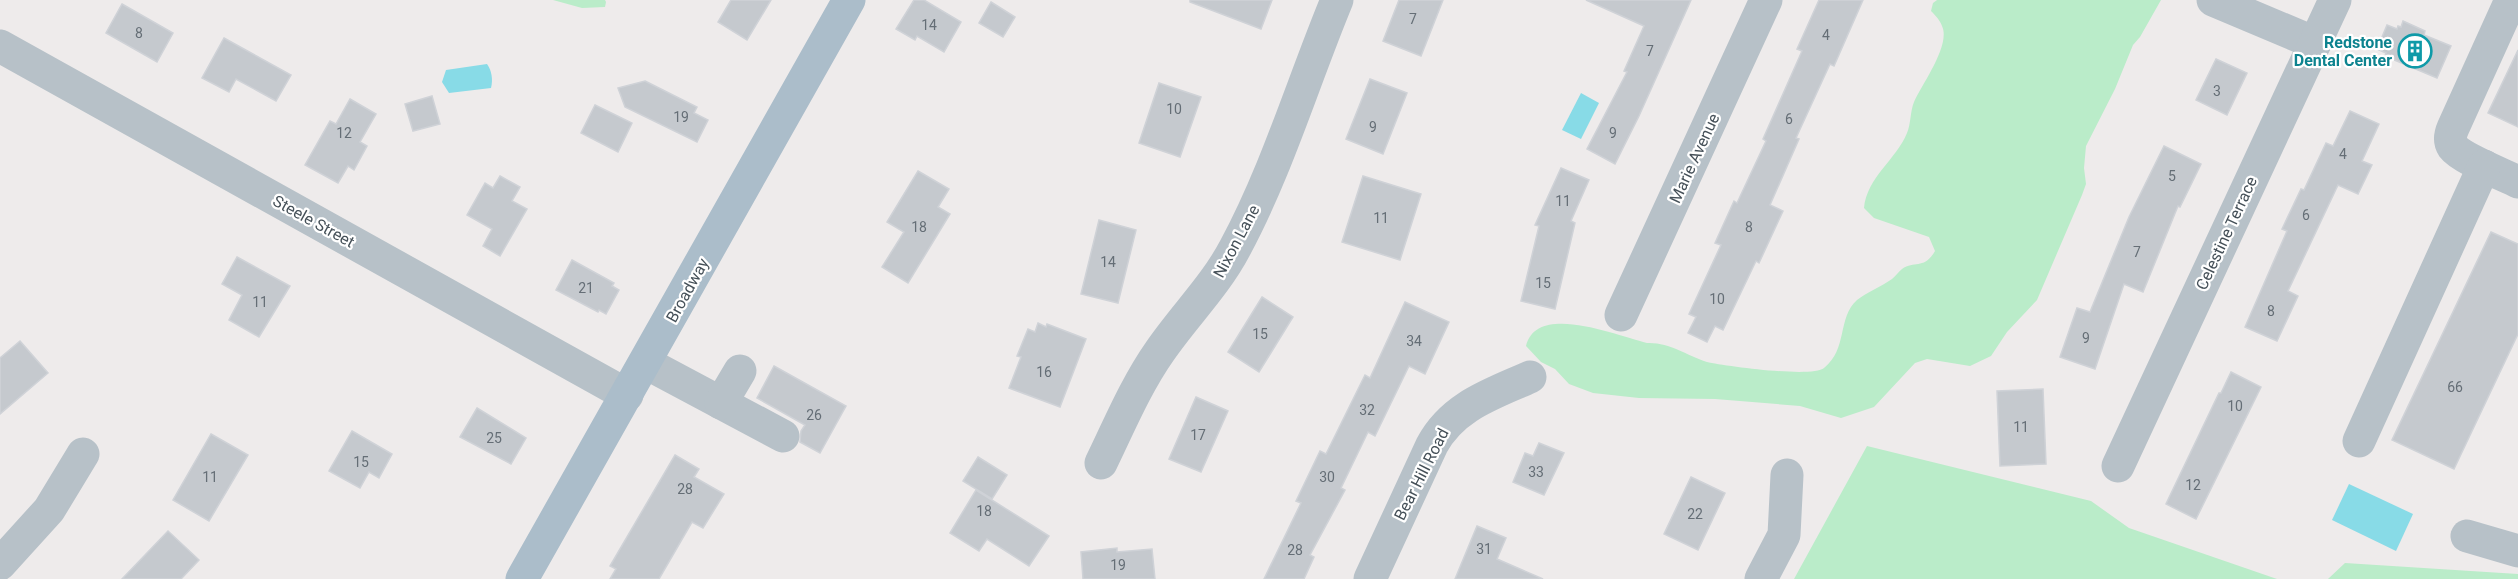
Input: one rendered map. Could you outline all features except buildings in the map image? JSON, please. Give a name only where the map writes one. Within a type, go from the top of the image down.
[{"type":"main road","name":"Broadway","points":[[522,579],[849,0]]},
{"type":"street","name":"Nixon Lane","points":[[1101,463],[1148,369],[1176,329],[1213,284],[1236,247],[1266,181],[1336,0]]},
{"type":"street","name":"Marie Avenue","points":[[1621,315],[1767,0]]},
{"type":"street","points":[[2213,0],[2314,44]]},
{"type":"street","name":"Celestine Terrace","points":[[2118,466],[2335,0]]},
{"type":"street","points":[[2511,0],[2451,134],[2451,144],[2456,151],[2518,182]]},
{"type":"street","name":"Steele Street","points":[[0,46],[627,395]]},
{"type":"street","points":[[2359,441],[2484,166]]},
{"type":"street","points":[[646,363],[783,436]]},
{"type":"street","points":[[721,403],[740,370]]},
{"type":"street","name":"Bear Hill Road","points":[[1370,579],[1432,445],[1444,425],[1462,408],[1530,377]]},
{"type":"street","points":[[0,564],[49,510],[83,454]]},
{"type":"street","points":[[1761,579],[1784,535],[1787,475]]},
{"type":"street","points":[[2468,536],[2518,551]]},
{"type":"green space","points":[[553,0],[605,0],[606,2],[605,7],[582,8]]},
{"type":"green space","points":[[1937,0],[2161,0],[2133,45],[2115,89],[2086,146],[2084,168],[2086,184],[2037,300],[2007,332],[1991,356],[1970,366],[1927,359],[1915,363],[1874,407],[1841,418],[1800,406],[1715,399],[1639,398],[1593,393],[1569,384],[1555,369],[1541,362],[1526,346],[1533,333],[1545,326],[1579,325],[1663,345],[1716,364],[1786,372],[1816,371],[1824,368],[1836,352],[1847,316],[1857,300],[1892,279],[1907,266],[1927,261],[1935,251],[1929,237],[1874,218],[1864,208],[1870,187],[1907,133],[1914,102],[1943,43],[1942,26],[1931,11],[1933,3]]},
{"type":"green space","points":[[1867,446],[2091,501],[2129,528],[2277,579],[1794,579]]},
{"type":"green space","points":[[2345,563],[2518,574],[2518,579],[2328,579]]},
{"type":"water","points":[[487,64],[492,76],[491,88],[449,93],[442,82],[446,70]]},
{"type":"water","points":[[1581,93],[1599,103],[1581,139],[1562,130]]},
{"type":"water","points":[[2349,484],[2413,514],[2396,551],[2332,520]]},
{"type":"place","name":"Redstone Dental Center","points":[[2415,51]]}]
